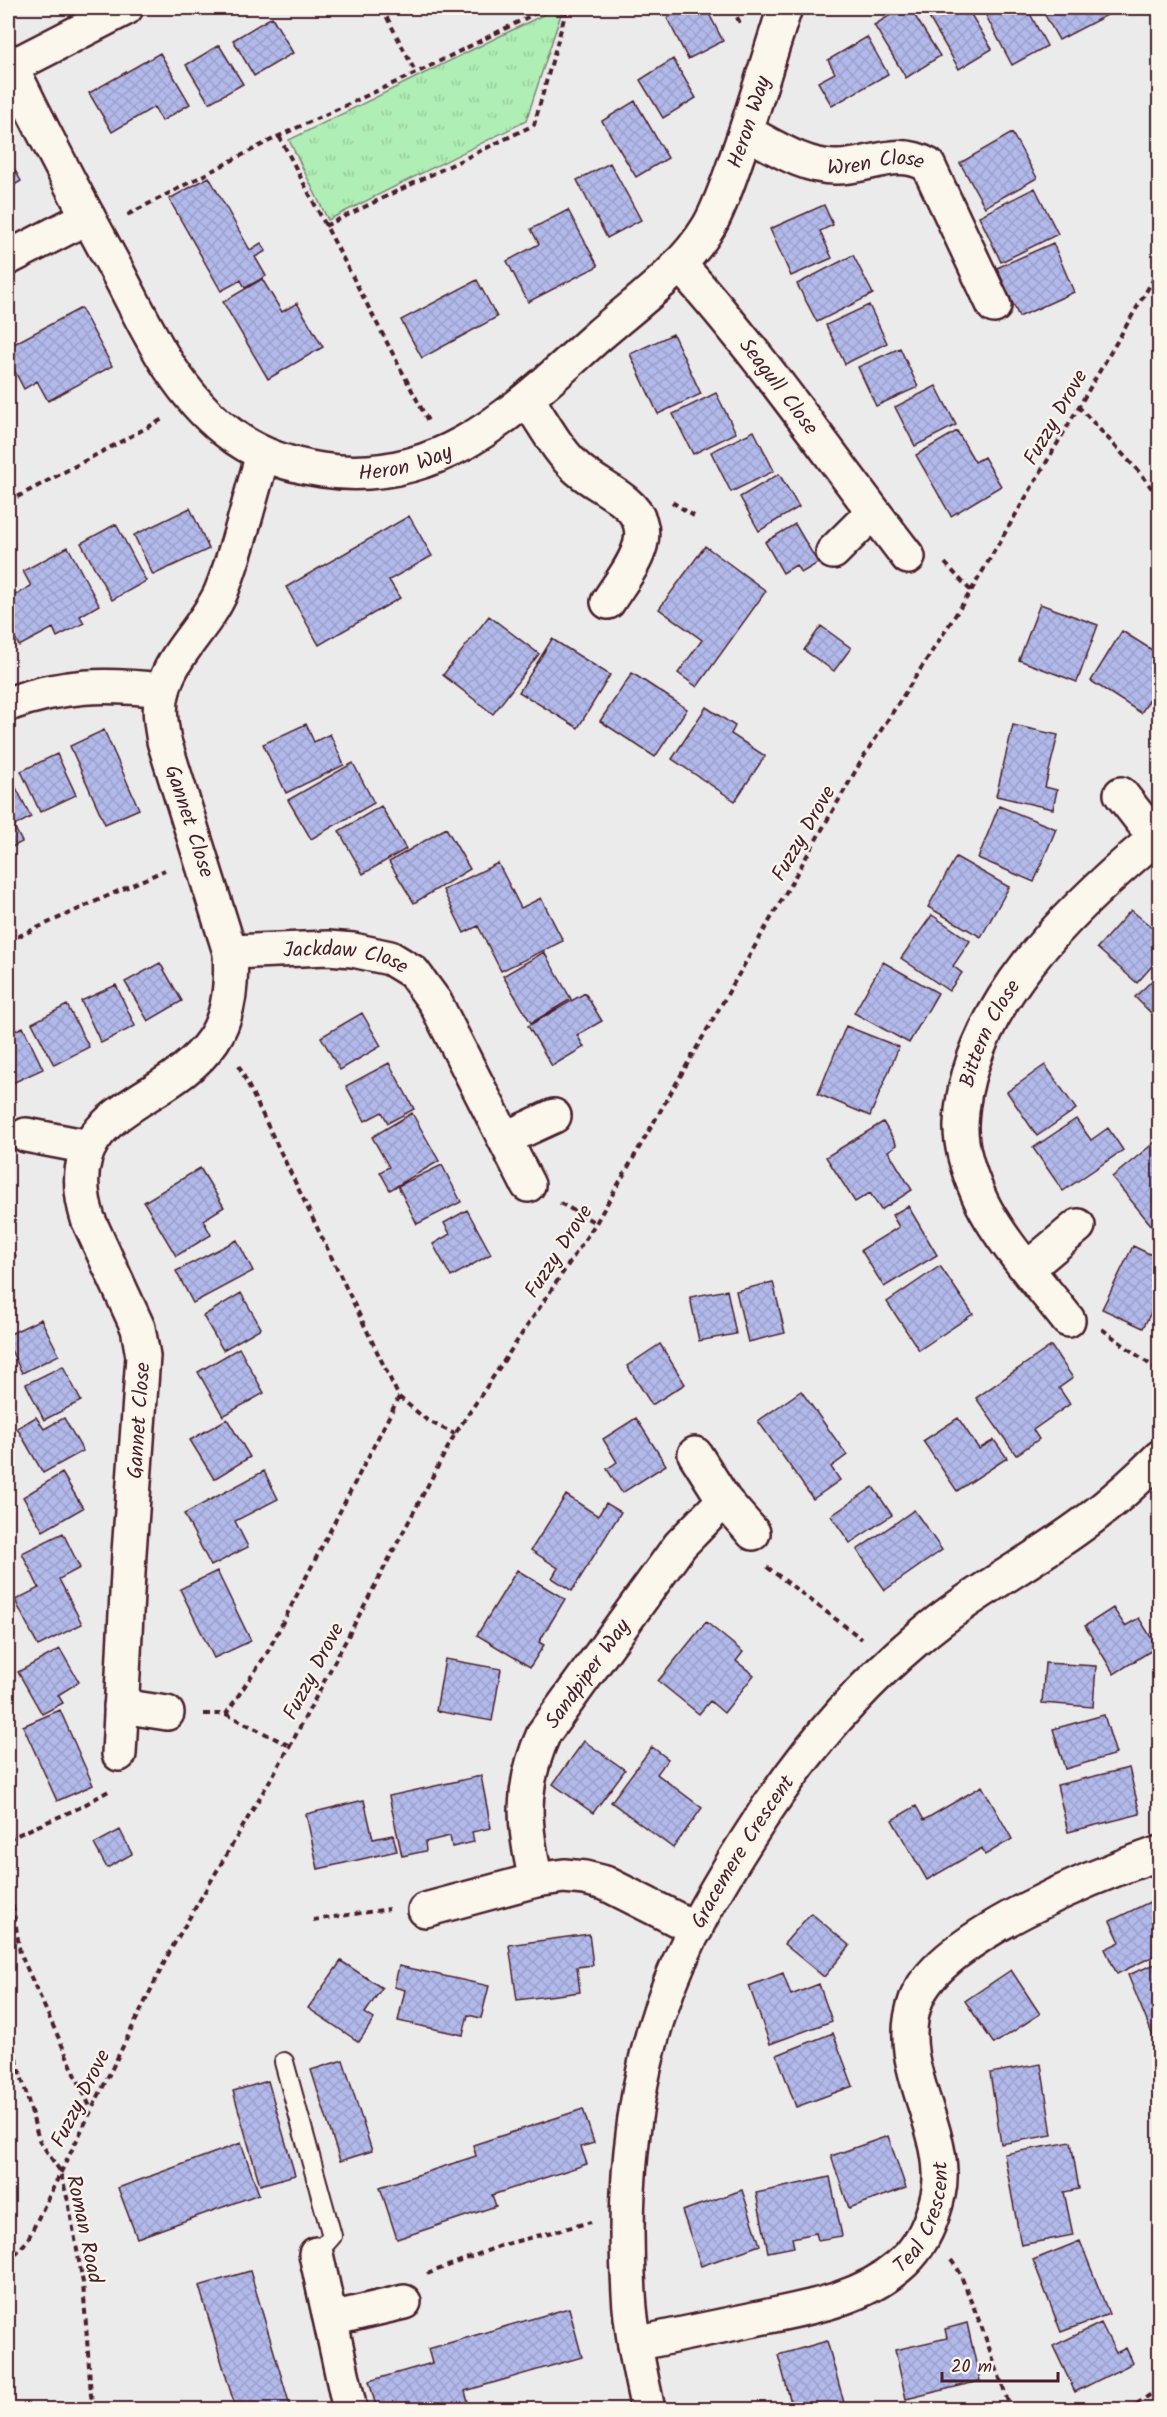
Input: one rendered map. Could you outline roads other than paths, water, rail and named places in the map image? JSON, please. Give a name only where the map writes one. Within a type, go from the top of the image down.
[{"type":"street","points":[[9,63],[126,8]]},
{"type":"street","name":"Heron Way","points":[[9,63],[158,350],[193,400],[225,431],[263,455],[306,468],[355,473],[398,469],[445,454],[486,431],[527,399],[679,264],[708,228],[727,186],[785,8]]},
{"type":"street","name":"Wren Close","points":[[746,132],[789,154],[825,166],[838,168],[894,156],[918,159],[928,165],[994,306]]},
{"type":"street","points":[[8,258],[88,217]]},
{"type":"street","name":"Seagull Close","points":[[679,264],[737,331],[908,557]]},
{"type":"street","points":[[527,399],[578,469],[624,501],[639,518],[643,527],[643,540],[635,559],[608,602]]},
{"type":"street","name":"Gannet Close","points":[[119,1754],[120,1706],[144,1356],[138,1328],[95,1236],[84,1206],[82,1176],[89,1147],[107,1123],[118,1113],[193,1063],[213,1041],[220,1028],[231,988],[230,952],[164,741],[160,708],[163,690],[174,664],[202,627],[221,592],[263,455]]},
{"type":"street","points":[[833,552],[873,513]]},
{"type":"street","points":[[8,704],[39,694],[84,686],[108,685],[163,690]]},
{"type":"street","name":"Bittern Close","points":[[1068,1320],[993,1222],[979,1197],[970,1174],[961,1126],[964,1095],[983,1039],[1000,1007],[1040,948],[1091,894],[1157,842],[1121,794]]},
{"type":"street","name":"Jackdaw Close","points":[[230,952],[345,950],[376,954],[401,963],[423,983],[435,1002],[528,1185]]},
{"type":"street","points":[[506,1138],[554,1116]]},
{"type":"street","points":[[26,1135],[89,1147]]},
{"type":"street","points":[[1028,1268],[1078,1226]]},
{"type":"street","points":[[695,1454],[724,1500],[753,1533]]},
{"type":"street","name":"Gracemere Crescent","points":[[648,2409],[635,2344],[629,2296],[627,2213],[633,2139],[649,2047],[668,1989],[696,1929],[733,1862],[793,1771],[821,1736],[890,1662],[941,1619],[1088,1520],[1122,1493],[1160,1457]]},
{"type":"street","name":"Sandpiper Way","points":[[536,1880],[526,1840],[525,1810],[534,1755],[544,1733],[680,1545],[724,1500]]},
{"type":"street","points":[[120,1706],[167,1713]]},
{"type":"street","name":"Teal Crescent","points":[[635,2344],[790,2312],[849,2296],[897,2268],[912,2253],[928,2229],[940,2190],[938,2150],[911,2057],[910,2036],[916,2000],[925,1982],[955,1953],[978,1937],[1048,1900],[1160,1853]]},
{"type":"street","points":[[425,1910],[536,1880],[564,1876],[605,1883],[696,1929]]},
{"type":"street","points":[[316,2254],[350,2409]]},
{"type":"street","points":[[331,2319],[404,2302]]},
{"type":"lane","points":[[284,2062],[332,2236],[316,2254]]}]
